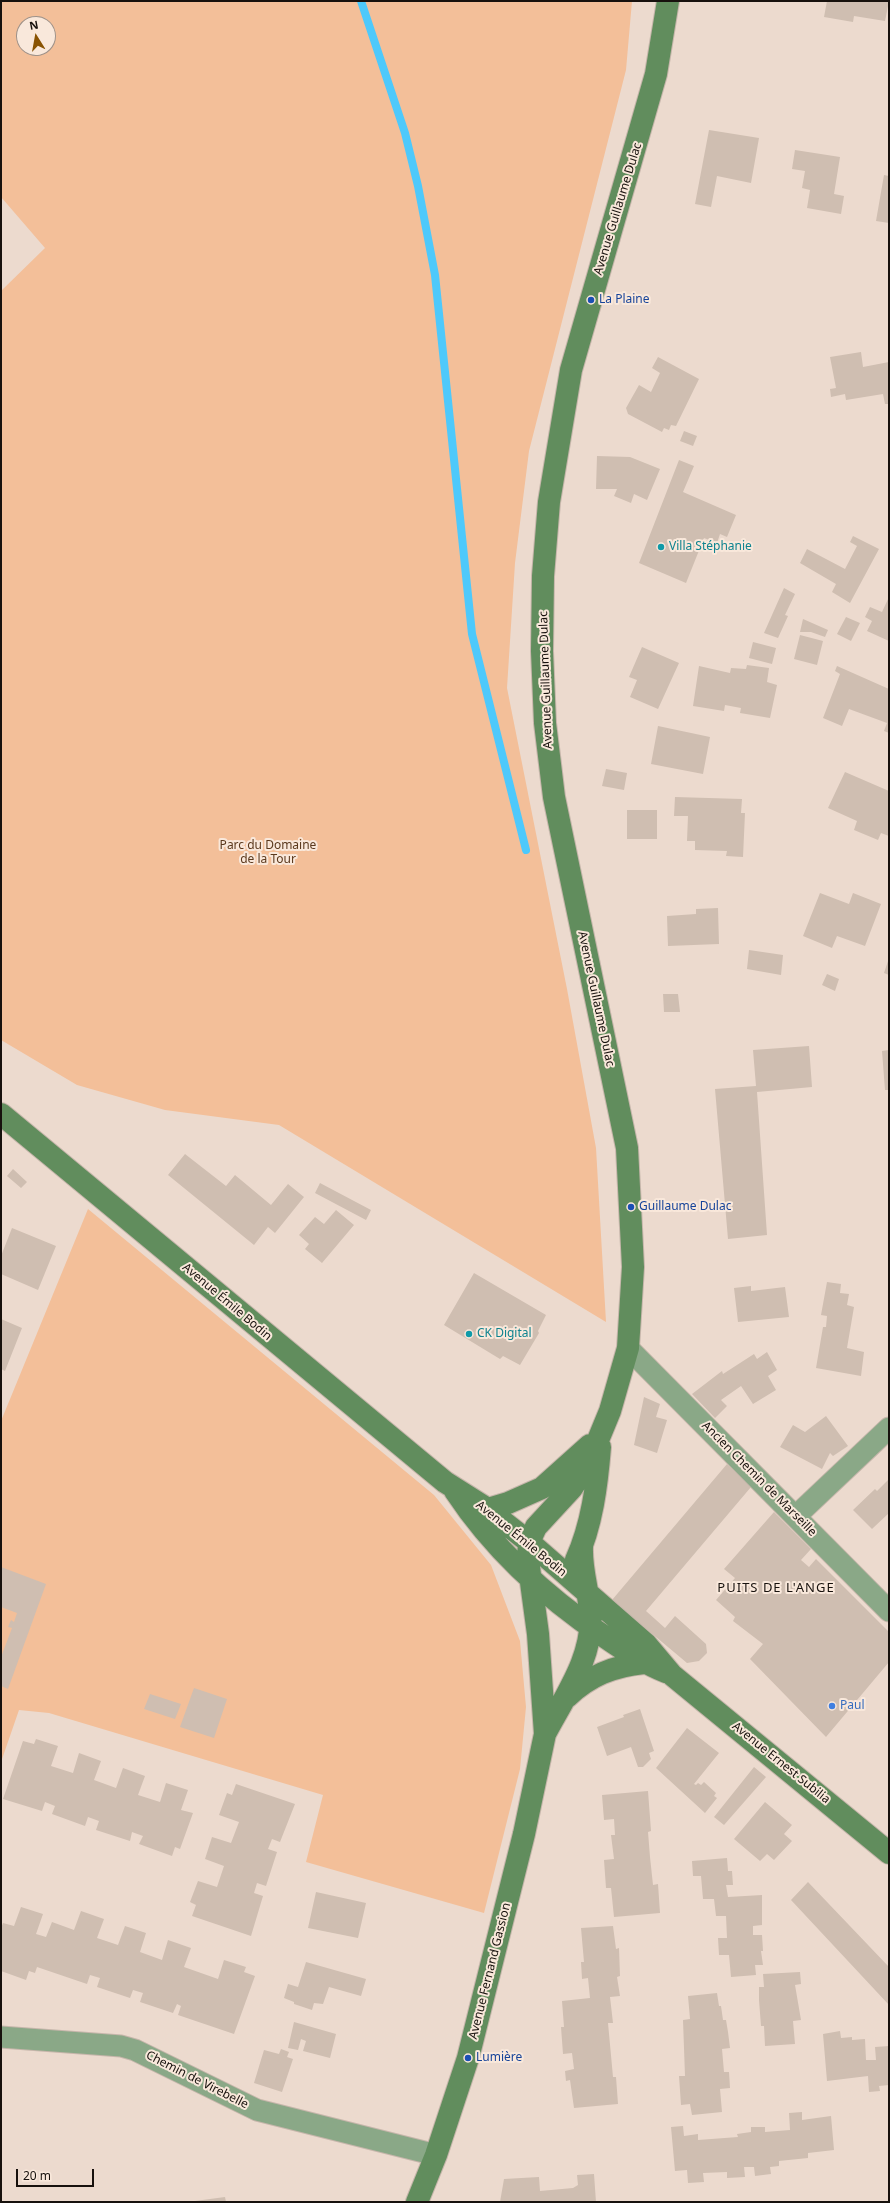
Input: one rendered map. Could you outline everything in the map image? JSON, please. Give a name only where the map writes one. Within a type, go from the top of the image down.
[{"type":"main road","name":"Avenue Guillaume Dulac","points":[[602,1434],[596,1489],[582,1547],[576,1561],[563,1573],[542,1579],[530,1579],[529,1542],[536,1527],[572,1488],[589,1462],[602,1434],[628,1348],[634,1267],[626,1148],[554,797],[545,723],[542,651],[543,576],[549,502],[571,370],[656,74],[668,1]]},
{"type":"main road","name":"Avenue Émile Bodin","points":[[1,1114],[453,1488],[488,1509],[529,1542],[587,1593]]},
{"type":"main road","points":[[488,1509],[508,1503],[542,1488],[602,1434]]},
{"type":"main road","name":"Avenue Émile Bodin","points":[[453,1488],[472,1518],[530,1579],[556,1602],[591,1628]]},
{"type":"main road","name":"Avenue Guillaume Dulac","points":[[582,1547],[581,1565],[587,1593]]},
{"type":"main road","name":"Avenue Fernand Gassion","points":[[417,2202],[436,2155],[456,2098],[479,2020],[524,1834],[545,1734],[538,1634],[530,1579]]},
{"type":"main road","name":"Avenue Fernand Gassion","points":[[538,1634],[542,1615],[548,1608],[556,1602],[587,1593],[591,1628],[585,1654],[545,1734]]},
{"type":"main road","name":"Avenue Ernest Subilia","points":[[587,1593],[646,1644],[672,1675],[889,1853]]},
{"type":"main road","name":"Avenue Ernest Subilia","points":[[591,1628],[644,1663],[672,1675]]},
{"type":"main road","name":"Avenue Fernand Gassion","points":[[562,1702],[578,1687],[597,1675],[616,1667],[644,1663]]},
{"type":"street","name":"Ancien Chemin de Marseille","points":[[628,1348],[889,1610]]},
{"type":"street","points":[[796,1516],[889,1428]]},
{"type":"street","name":"Chemin de Virebelle","points":[[1,2037],[121,2046],[147,2054],[229,2098],[257,2110],[436,2155]]},
{"type":"green space","name":"Parc du Domaine de la Tour","points":[[1,1],[632,1],[626,70],[529,451],[515,563],[507,688],[567,989],[596,1148],[606,1322],[279,1125],[165,1110],[77,1085],[1,1040],[1,291],[45,248],[1,197]]},
{"type":"green space","points":[[88,1209],[434,1495],[491,1565],[520,1641],[526,1707],[520,1769],[484,1913],[306,1862],[323,1795],[49,1713],[19,1710],[1,1762],[1,1421]]},
{"type":"building","points":[[827,1],[889,1],[885,21],[854,16],[853,22],[824,17]]},
{"type":"building","points":[[709,130],[759,138],[751,183],[717,176],[711,207],[695,204]]},
{"type":"building","points":[[795,150],[840,157],[834,194],[844,196],[841,214],[807,208],[810,190],[802,188],[805,171],[792,169]]},
{"type":"building","points":[[884,175],[889,176],[889,223],[876,221]]},
{"type":"building","points":[[861,352],[863,367],[889,362],[889,404],[885,404],[883,394],[846,400],[845,394],[831,397],[830,389],[836,388],[830,357]]},
{"type":"building","points":[[658,357],[699,379],[676,426],[671,425],[669,430],[664,428],[662,432],[628,414],[626,408],[639,385],[651,392],[660,373],[652,368]]},
{"type":"building","points":[[684,431],[697,436],[693,446],[680,441]]},
{"type":"building","points":[[597,456],[630,457],[660,469],[647,500],[634,494],[631,503],[614,496],[617,489],[596,489]]},
{"type":"building","points":[[679,460],[694,466],[683,492],[736,515],[727,537],[720,534],[717,543],[704,538],[686,583],[639,563]]},
{"type":"building","points":[[853,536],[879,549],[850,603],[832,592],[836,584],[800,563],[807,549],[845,569],[857,546],[850,542]]},
{"type":"building","points":[[784,588],[795,594],[785,615],[788,616],[778,638],[764,633]]},
{"type":"building","points":[[889,597],[889,641],[867,631],[872,621],[865,617],[870,607],[882,612]]},
{"type":"building","points":[[846,617],[860,623],[851,641],[837,634]]},
{"type":"building","points":[[803,619],[828,630],[825,637],[811,632],[800,632]]},
{"type":"building","points":[[800,635],[823,641],[817,665],[794,659]]},
{"type":"building","points":[[753,642],[776,648],[772,664],[749,658]]},
{"type":"building","points":[[642,647],[679,663],[658,709],[630,697],[637,680],[629,677]]},
{"type":"building","points":[[747,665],[769,668],[767,682],[777,685],[770,718],[740,713],[741,708],[725,705],[724,711],[693,706],[699,666],[730,673],[731,668],[746,669]]},
{"type":"building","points":[[837,666],[889,689],[889,733],[884,731],[887,723],[849,709],[842,726],[823,718],[840,674],[835,671]]},
{"type":"building","points":[[658,726],[710,737],[703,774],[651,764]]},
{"type":"building","points":[[606,769],[627,773],[624,790],[602,786]]},
{"type":"building","points":[[845,772],[889,791],[889,836],[881,833],[878,840],[854,830],[857,821],[828,808]]},
{"type":"building","points":[[675,797],[742,799],[741,813],[745,813],[743,857],[726,856],[727,851],[695,850],[695,841],[687,841],[688,816],[674,816]]},
{"type":"building","points":[[627,810],[657,810],[657,839],[627,839]]},
{"type":"building","points":[[820,893],[849,904],[853,893],[881,904],[865,946],[837,936],[832,948],[803,936]]},
{"type":"building","points":[[718,908],[719,944],[668,946],[667,916],[696,914],[696,909]]},
{"type":"building","points":[[749,950],[783,955],[781,975],[747,969]]},
{"type":"building","points":[[889,958],[889,975],[884,973]]},
{"type":"building","points":[[827,974],[839,979],[835,991],[822,985]]},
{"type":"building","points":[[663,994],[678,994],[680,1012],[664,1012]]},
{"type":"building","points":[[809,1046],[812,1087],[757,1092],[767,1235],[728,1239],[715,1089],[756,1086],[753,1050]]},
{"type":"building","points":[[889,1050],[889,1090],[885,1090],[882,1051]]},
{"type":"building","points":[[185,1154],[226,1186],[235,1175],[271,1205],[288,1184],[304,1197],[275,1233],[268,1227],[254,1245],[168,1175]]},
{"type":"building","points":[[13,1169],[27,1182],[21,1188],[7,1176]]},
{"type":"building","points":[[320,1183],[371,1210],[366,1220],[315,1193]]},
{"type":"building","points":[[336,1210],[354,1225],[322,1263],[305,1249],[309,1244],[299,1235],[315,1217],[324,1224]]},
{"type":"building","points":[[12,1228],[56,1246],[38,1290],[1,1274],[1,1256]]},
{"type":"building","points":[[474,1273],[546,1315],[538,1331],[539,1333],[520,1365],[503,1356],[500,1359],[444,1325]]},
{"type":"building","points":[[827,1282],[841,1284],[840,1293],[849,1294],[847,1305],[854,1307],[847,1348],[864,1352],[861,1376],[816,1368],[823,1327],[826,1327],[827,1316],[821,1315]]},
{"type":"building","points":[[751,1286],[751,1291],[785,1287],[789,1317],[738,1322],[734,1288]]},
{"type":"building","points":[[1,1319],[22,1328],[5,1371],[1,1369]]},
{"type":"building","points":[[767,1352],[777,1370],[768,1376],[776,1390],[753,1404],[741,1386],[721,1400],[727,1406],[715,1418],[692,1394],[722,1371],[723,1374],[754,1354],[757,1359]]},
{"type":"building","points":[[644,1397],[660,1404],[656,1417],[667,1420],[657,1453],[634,1445]]},
{"type":"building","points":[[826,1416],[848,1446],[833,1456],[830,1453],[822,1469],[780,1447],[793,1425],[805,1432]]},
{"type":"building","points":[[727,1464],[751,1487],[646,1611],[665,1628],[675,1616],[706,1644],[707,1653],[699,1661],[687,1663],[612,1600]]},
{"type":"building","points":[[888,1480],[889,1513],[872,1529],[853,1510],[875,1489],[877,1491]]},
{"type":"building","points":[[774,1512],[811,1549],[801,1560],[809,1567],[816,1559],[889,1632],[889,1662],[826,1737],[750,1659],[763,1644],[733,1621],[735,1617],[716,1600],[735,1578],[724,1569]]},
{"type":"building","points":[[1,1567],[46,1584],[8,1689],[1,1686],[1,1657],[12,1628],[8,1627],[11,1620],[14,1622],[17,1613],[1,1607]]},
{"type":"building","points":[[194,1688],[227,1699],[214,1738],[180,1727]]},
{"type":"building","points":[[150,1694],[181,1704],[175,1719],[144,1709]]},
{"type":"building","points":[[640,1709],[654,1751],[649,1753],[651,1759],[643,1767],[638,1767],[631,1747],[607,1756],[597,1727],[624,1717],[623,1715]]},
{"type":"building","points":[[687,1728],[719,1753],[694,1784],[696,1785],[698,1783],[701,1785],[704,1782],[716,1793],[714,1796],[717,1798],[705,1813],[656,1768]]},
{"type":"building","points":[[36,1739],[58,1746],[51,1766],[73,1773],[79,1753],[101,1761],[94,1780],[116,1788],[123,1768],[145,1776],[138,1795],[160,1802],[166,1783],[188,1790],[181,1810],[193,1813],[180,1849],[175,1847],[172,1856],[139,1844],[143,1836],[132,1832],[130,1841],[96,1830],[99,1821],[88,1817],[85,1826],[52,1814],[55,1806],[45,1802],[42,1811],[3,1799],[23,1741],[34,1744]]},
{"type":"building","points":[[754,1767],[766,1777],[724,1825],[714,1817]]},
{"type":"building","points":[[236,1784],[295,1804],[280,1842],[272,1839],[268,1849],[277,1852],[266,1886],[257,1883],[254,1893],[263,1896],[251,1936],[192,1916],[196,1905],[190,1902],[198,1881],[217,1887],[224,1866],[205,1859],[212,1837],[231,1843],[239,1822],[219,1815],[227,1793],[232,1795]]},
{"type":"building","points":[[648,1791],[651,1831],[648,1832],[650,1857],[653,1885],[658,1884],[660,1913],[614,1917],[611,1888],[606,1888],[604,1860],[614,1859],[611,1835],[615,1835],[614,1819],[604,1820],[602,1795]]},
{"type":"building","points":[[765,1802],[792,1825],[784,1834],[792,1841],[774,1860],[767,1854],[760,1861],[734,1839]]},
{"type":"building","points":[[727,1858],[728,1871],[732,1871],[733,1885],[726,1885],[728,1897],[762,1895],[762,1925],[753,1926],[753,1935],[762,1935],[763,1951],[761,1951],[763,1965],[755,1965],[756,1975],[731,1977],[729,1955],[719,1955],[718,1938],[727,1938],[726,1916],[716,1916],[714,1899],[703,1899],[701,1876],[693,1876],[692,1861]]},
{"type":"building","points":[[808,1882],[889,1967],[889,2005],[791,1900]]},
{"type":"building","points":[[316,1892],[366,1903],[358,1938],[308,1928]]},
{"type":"building","points":[[21,1907],[43,1914],[36,1934],[46,1937],[52,1922],[74,1930],[81,1911],[104,1919],[97,1938],[118,1945],[125,1926],[146,1933],[140,1952],[162,1960],[168,1940],[191,1948],[184,1967],[218,1979],[224,1960],[246,1967],[244,1972],[255,1976],[234,2034],[178,2015],[181,2006],[177,2004],[173,2013],[140,2002],[143,1993],[133,1990],[130,1998],[97,1987],[100,1978],[90,1975],[87,1984],[37,1967],[35,1973],[29,1971],[26,1980],[1,1971],[1,1928],[3,1923],[14,1926]]},
{"type":"building","points":[[613,1926],[616,1949],[619,1948],[620,1976],[617,1977],[620,1996],[610,1997],[613,2023],[608,2023],[613,2077],[616,2077],[618,2104],[574,2108],[570,2080],[566,2081],[565,2071],[574,2069],[572,2053],[563,2054],[561,2027],[564,2027],[562,2001],[590,1998],[588,1978],[582,1979],[581,1962],[584,1962],[581,1928]]},
{"type":"building","points":[[306,1962],[366,1979],[361,1996],[329,1987],[323,2004],[314,2003],[312,2010],[294,2004],[294,2002],[284,1998],[288,1984],[298,1987]]},
{"type":"building","points":[[800,1972],[801,1984],[795,1985],[801,2020],[793,2021],[795,2044],[765,2046],[764,2026],[761,2026],[759,2000],[759,1987],[764,1987],[763,1974]]},
{"type":"building","points":[[717,1993],[719,2006],[721,2006],[723,2020],[726,2020],[728,2032],[730,2048],[722,2049],[724,2072],[729,2072],[730,2088],[720,2089],[722,2112],[692,2115],[690,2104],[681,2105],[679,2076],[685,2076],[683,2020],[690,2019],[688,1996]]},
{"type":"building","points":[[294,2022],[336,2034],[330,2058],[303,2051],[306,2041],[301,2039],[298,2050],[288,2048]]},
{"type":"building","points":[[840,2031],[841,2038],[852,2037],[852,2040],[865,2039],[866,2060],[876,2060],[875,2047],[889,2046],[889,2085],[879,2086],[880,2091],[869,2092],[868,2076],[827,2081],[823,2034]]},
{"type":"building","points":[[281,2049],[289,2052],[287,2057],[293,2059],[282,2092],[254,2083],[264,2050],[279,2054]]},
{"type":"building","points":[[802,2112],[802,2120],[831,2116],[834,2150],[808,2153],[808,2158],[779,2161],[779,2166],[770,2167],[771,2174],[755,2176],[754,2167],[744,2167],[745,2177],[727,2178],[727,2172],[703,2173],[704,2182],[688,2183],[687,2170],[675,2171],[671,2127],[683,2126],[684,2136],[698,2134],[698,2140],[738,2137],[737,2134],[751,2132],[751,2127],[765,2127],[765,2132],[790,2130],[789,2113]]},
{"type":"building","points":[[594,2174],[596,2202],[500,2202],[504,2179],[539,2177],[540,2191],[573,2188],[578,2185],[577,2175]]},
{"type":"building","points":[[225,2197],[226,2202],[195,2202],[195,2201]]},
{"type":"waterway","points":[[361,1],[405,133],[418,186],[435,275],[472,634],[526,850]]},
{"type":"place","name":"La Plaine","points":[[591,300]]},
{"type":"place","name":"Villa Stéphanie","points":[[661,547]]},
{"type":"place","name":"Guillaume Dulac","points":[[631,1207]]},
{"type":"place","name":"CK Digital","points":[[469,1334]]},
{"type":"place","name":"Paul","points":[[832,1706]]},
{"type":"place","name":"Lumière","points":[[468,2058]]},
{"type":"district","name":"PUITS DE L'ANGE","points":[[776,1588]]}]
